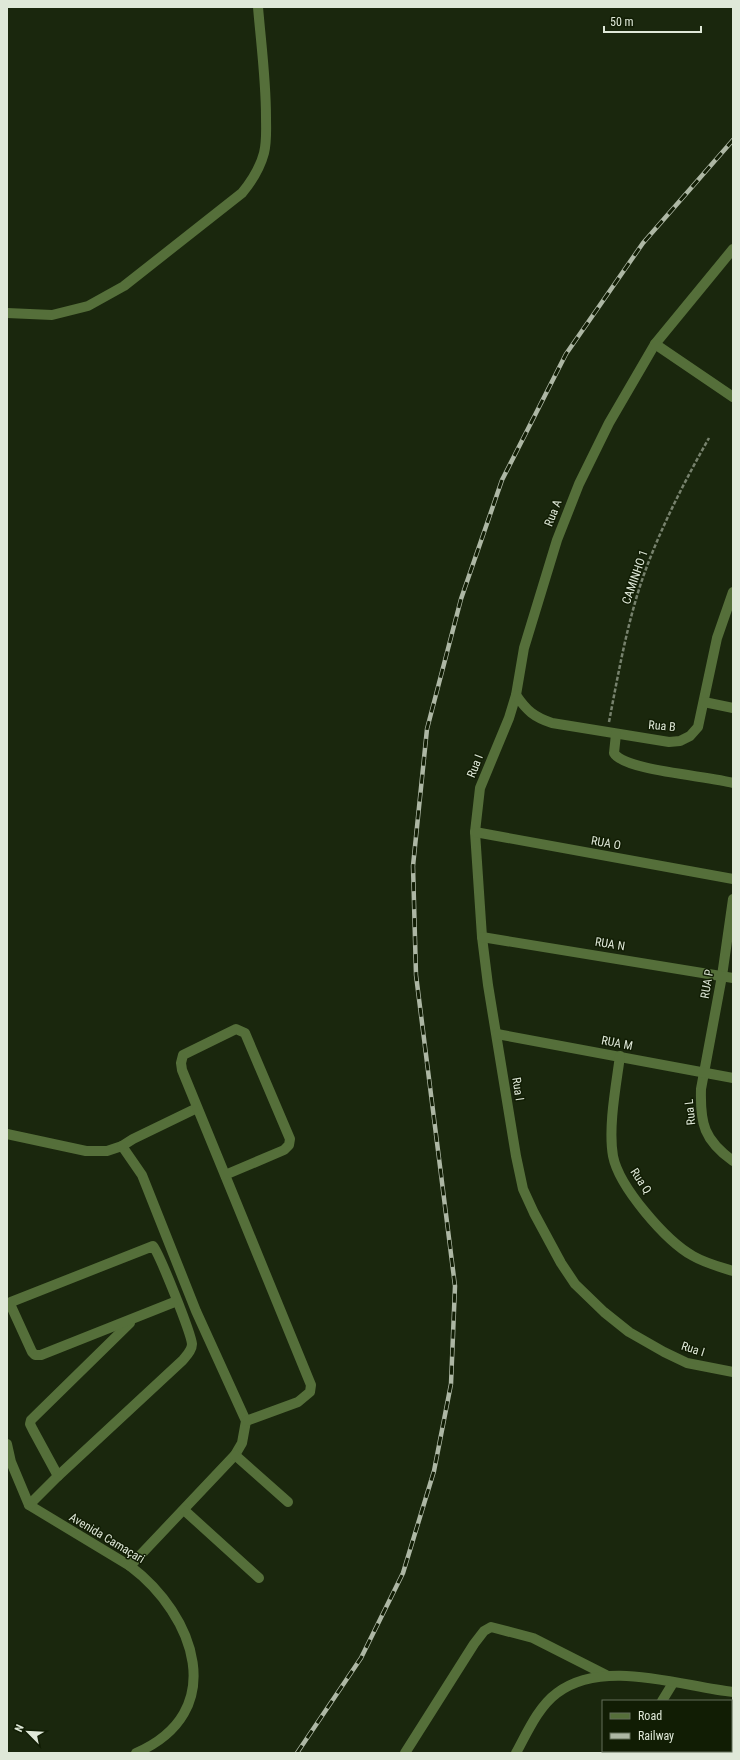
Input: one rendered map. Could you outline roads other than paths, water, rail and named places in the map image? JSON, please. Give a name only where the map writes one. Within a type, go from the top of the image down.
[{"type":"street","points":[[7,312],[52,315],[88,306],[124,286],[237,197],[250,183],[259,168],[264,152],[266,135],[266,104],[258,7]]},
{"type":"street","name":"Rua A","points":[[512,707],[516,695],[524,648],[557,540],[579,484],[608,424],[655,344],[733,249]]},
{"type":"street","points":[[655,344],[733,397]]},
{"type":"street","name":"Rua B","points":[[516,695],[525,708],[537,718],[552,723],[669,742],[680,741],[690,736],[698,727],[717,638],[731,607],[733,592]]},
{"type":"street","points":[[704,702],[733,708]]},
{"type":"street","name":"Rua I","points":[[512,707],[480,788],[475,832],[482,936],[516,1156],[524,1189],[548,1240],[575,1284],[604,1312],[630,1332],[664,1352],[688,1363],[733,1372]]},
{"type":"street","points":[[611,733],[614,753],[620,759],[664,772],[733,783]]},
{"type":"street","name":"RUA O","points":[[475,832],[733,879]]},
{"type":"street","name":"RUA P","points":[[703,1073],[722,976],[733,899]]},
{"type":"street","name":"RUA N","points":[[482,936],[733,978]]},
{"type":"street","points":[[225,1175],[284,1150],[289,1145],[290,1139],[245,1034],[236,1029],[183,1055],[181,1063],[182,1070],[197,1108],[311,1385],[310,1392],[298,1402],[246,1421]]},
{"type":"street","name":"RUA M","points":[[497,1034],[733,1078]]},
{"type":"street","name":"Rua Q","points":[[620,1056],[614,1102],[612,1143],[613,1157],[619,1173],[635,1198],[671,1240],[693,1256],[733,1271]]},
{"type":"street","name":"Rua L","points":[[703,1073],[700,1105],[704,1129],[718,1149],[733,1161]]},
{"type":"street","points":[[7,1134],[86,1151],[107,1151],[122,1146],[133,1139],[197,1108]]},
{"type":"street","points":[[122,1146],[142,1175],[196,1311],[246,1421],[242,1443],[235,1455],[130,1566]]},
{"type":"street","points":[[7,1444],[11,1462],[29,1505],[190,1352],[192,1344],[177,1301],[156,1250],[150,1246],[13,1300],[11,1304],[32,1352],[35,1355],[41,1355],[134,1320],[177,1301]]},
{"type":"street","points":[[58,1476],[30,1424],[31,1420],[134,1320]]},
{"type":"street","points":[[235,1455],[288,1502]]},
{"type":"street","name":"Avenida Camaçari","points":[[29,1505],[130,1566],[156,1588],[179,1621],[186,1636],[194,1671],[191,1698],[179,1722],[159,1740],[136,1753]]},
{"type":"street","points":[[184,1510],[259,1578]]},
{"type":"street","points":[[405,1753],[474,1644],[484,1631],[491,1627],[533,1638],[606,1675]]},
{"type":"street","points":[[516,1753],[537,1716],[556,1693],[578,1682],[606,1675],[636,1676],[733,1692]]},
{"type":"street","points":[[663,1700],[673,1683]]},
{"type":"railway","points":[[297,1753],[361,1658],[403,1573],[434,1471],[451,1384],[455,1286],[416,975],[413,866],[427,729],[461,599],[502,480],[566,354],[643,243],[733,140]]}]
